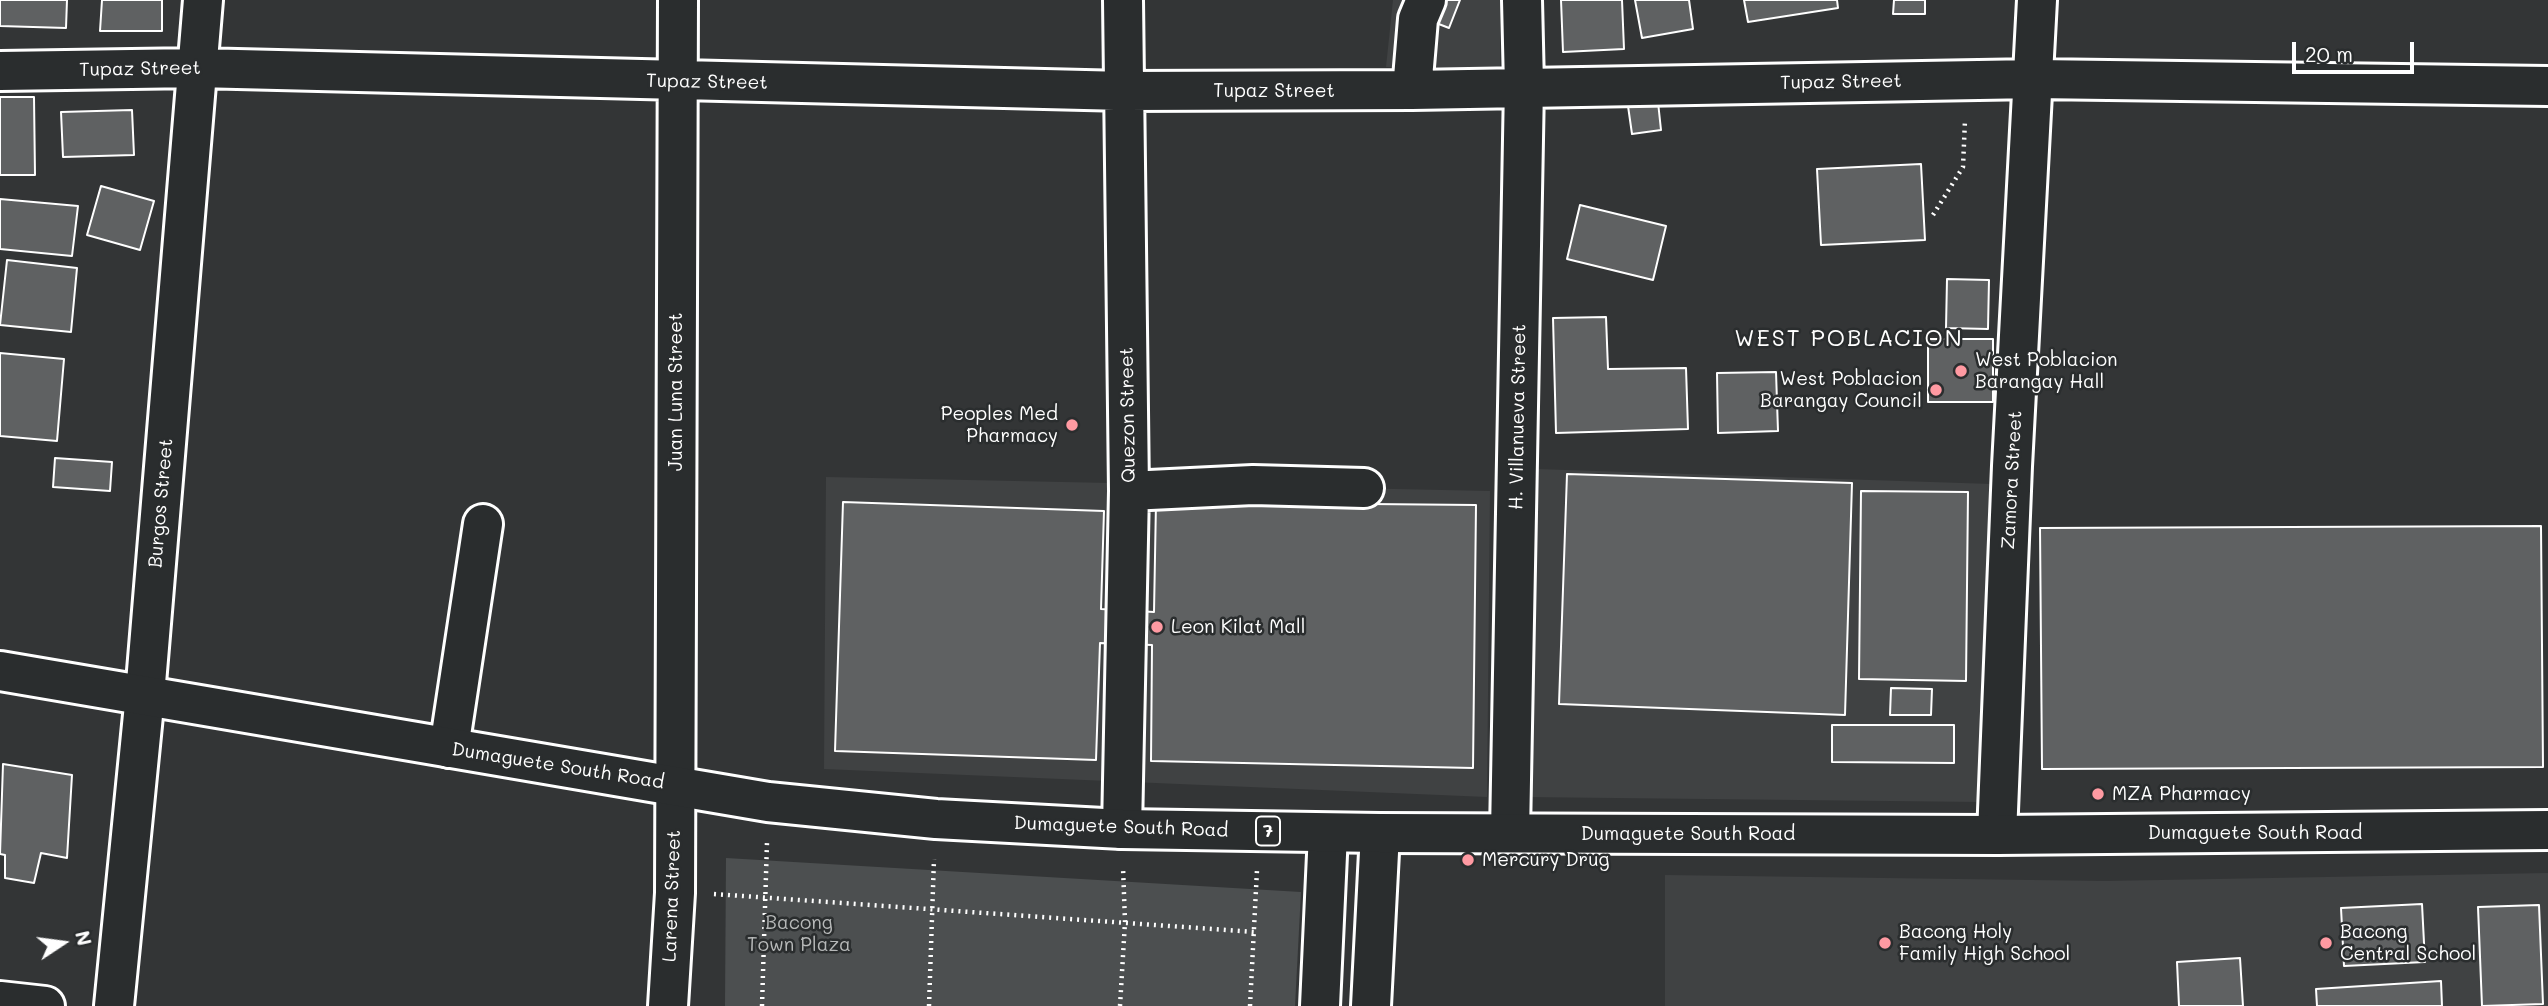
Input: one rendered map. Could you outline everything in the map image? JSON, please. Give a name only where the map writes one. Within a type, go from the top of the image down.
[{"type":"street","name":"Burgos Street","points":[[114,1006],[145,695],[203,0]]},
{"type":"street","name":"Juan Luna Street","points":[[674,785],[678,0]]},
{"type":"street","name":"Quezon Street","points":[[1122,830],[1129,491],[1123,0]]},
{"type":"street","points":[[1412,90],[1418,19],[1426,0]]},
{"type":"street","name":"H. Villanueva Street","points":[[1510,834],[1524,86],[1522,0]]},
{"type":"street","name":"Zamora Street","points":[[1997,835],[2012,466],[2035,79],[2036,0]]},
{"type":"street","name":"Tupaz Street","points":[[0,71],[197,68],[1125,91],[1412,90],[2035,79],[2548,86]]},
{"type":"street","points":[[1129,491],[1253,485],[1364,488]]},
{"type":"street","points":[[449,748],[482,524]]},
{"type":"street","name":"Dumaguete South Road","points":[[0,671],[768,802],[936,819],[1122,830],[1328,833],[1997,835],[2548,830]]},
{"type":"street","name":"Larena Street","points":[[667,1006],[675,893],[674,785]]},
{"type":"street","points":[[1320,1006],[1328,833]]},
{"type":"street","points":[[1371,1006],[1380,833]]},
{"type":"street","points":[[0,1001],[44,1006]]},
{"type":"path","points":[[1933,215],[1963,167],[1967,80]]},
{"type":"path","points":[[762,1006],[768,802]]},
{"type":"path","points":[[929,1006],[936,819]]},
{"type":"path","points":[[1120,1006],[1125,922],[1122,830]]},
{"type":"path","points":[[1250,1006],[1259,831]]},
{"type":"path","points":[[675,893],[932,908],[1255,932]]},
{"type":"shaded area","points":[[1393,0],[1500,0],[1500,69],[1386,67]]},
{"type":"shaded area","points":[[1536,469],[1992,484],[1980,802],[1523,797]]},
{"type":"shaded area","name":"Leon Kilat Mall","points":[[826,477],[1490,491],[1487,797],[824,769]]},
{"type":"shaded area","points":[[2548,873],[2548,1006],[1665,1006],[1665,875],[2105,881]]},
{"type":"green space","name":"Bacong Town Plaza","points":[[726,858],[1301,892],[1295,1006],[725,1006]]},
{"type":"building","points":[[0,0],[67,0],[66,28],[0,26]]},
{"type":"building","points":[[102,0],[162,0],[162,31],[100,31]]},
{"type":"building","points":[[1439,0],[1460,0],[1449,28],[1431,21]]},
{"type":"building","points":[[1561,0],[1622,0],[1624,49],[1563,52]]},
{"type":"building","points":[[1635,0],[1689,0],[1693,29],[1642,38]]},
{"type":"building","points":[[1744,0],[1837,0],[1838,8],[1748,22]]},
{"type":"building","points":[[1894,0],[1925,0],[1925,14],[1893,14]]},
{"type":"building","points":[[0,97],[34,97],[35,175],[0,175]]},
{"type":"building","points":[[1658,102],[1661,130],[1632,134],[1628,106]]},
{"type":"building","points":[[132,110],[134,155],[63,157],[61,112]]},
{"type":"building","points":[[1921,164],[1925,240],[1821,245],[1817,169]]},
{"type":"building","points":[[101,186],[154,201],[140,250],[87,235]]},
{"type":"building","points":[[0,199],[78,206],[72,256],[0,249]]},
{"type":"building","points":[[1580,205],[1666,226],[1653,280],[1567,259]]},
{"type":"building","points":[[7,260],[77,268],[71,332],[0,325]]},
{"type":"building","points":[[1947,279],[1989,280],[1988,329],[1946,328]]},
{"type":"building","points":[[1606,317],[1608,369],[1686,368],[1688,429],[1556,433],[1553,318]]},
{"type":"building","name":"West Poblacion Barangay Hall","points":[[1928,339],[1993,339],[1993,402],[1928,402]]},
{"type":"building","points":[[0,353],[64,359],[57,441],[0,436]]},
{"type":"building","points":[[1776,372],[1778,431],[1718,433],[1717,373]]},
{"type":"building","points":[[55,458],[112,462],[110,491],[53,487]]},
{"type":"building","points":[[1567,474],[1852,483],[1845,715],[1559,704]]},
{"type":"building","points":[[1861,491],[1968,492],[1966,681],[1859,679]]},
{"type":"building","name":"Leon Kilat Mall","points":[[843,502],[1104,511],[1101,609],[1154,612],[1156,502],[1476,505],[1473,768],[1151,761],[1152,645],[1100,643],[1096,760],[835,751]]},
{"type":"building","points":[[2541,526],[2543,767],[2042,769],[2040,528]]},
{"type":"building","points":[[1891,688],[1932,689],[1931,715],[1890,715]]},
{"type":"building","points":[[1832,725],[1954,725],[1954,763],[1832,762]]},
{"type":"building","points":[[3,764],[72,775],[67,858],[41,853],[34,883],[5,878],[5,855],[0,854]]},
{"type":"building","points":[[2422,904],[2425,962],[2344,966],[2341,908]]},
{"type":"building","points":[[2539,905],[2543,1004],[2482,1006],[2478,907]]},
{"type":"building","points":[[2240,958],[2243,1006],[2179,1006],[2177,962]]},
{"type":"building","points":[[2441,981],[2442,1006],[2317,1006],[2316,989]]},
{"type":"place","name":"West Poblacion Barangay Hall","points":[[1961,371]]},
{"type":"place","name":"West Poblacion Barangay Council","points":[[1936,390]]},
{"type":"place","name":"Peoples Med Pharmacy","points":[[1072,425]]},
{"type":"place","name":"Leon Kilat Mall","points":[[1157,627]]},
{"type":"place","name":"MZA Pharmacy","points":[[2098,794]]},
{"type":"place","name":"Mercury Drug","points":[[1468,860]]},
{"type":"place","name":"Bacong Holy Family High School","points":[[1885,943]]},
{"type":"place","name":"Bacong Central School","points":[[2326,943]]},
{"type":"district","name":"WEST POBLACION","points":[[1849,339]]}]
